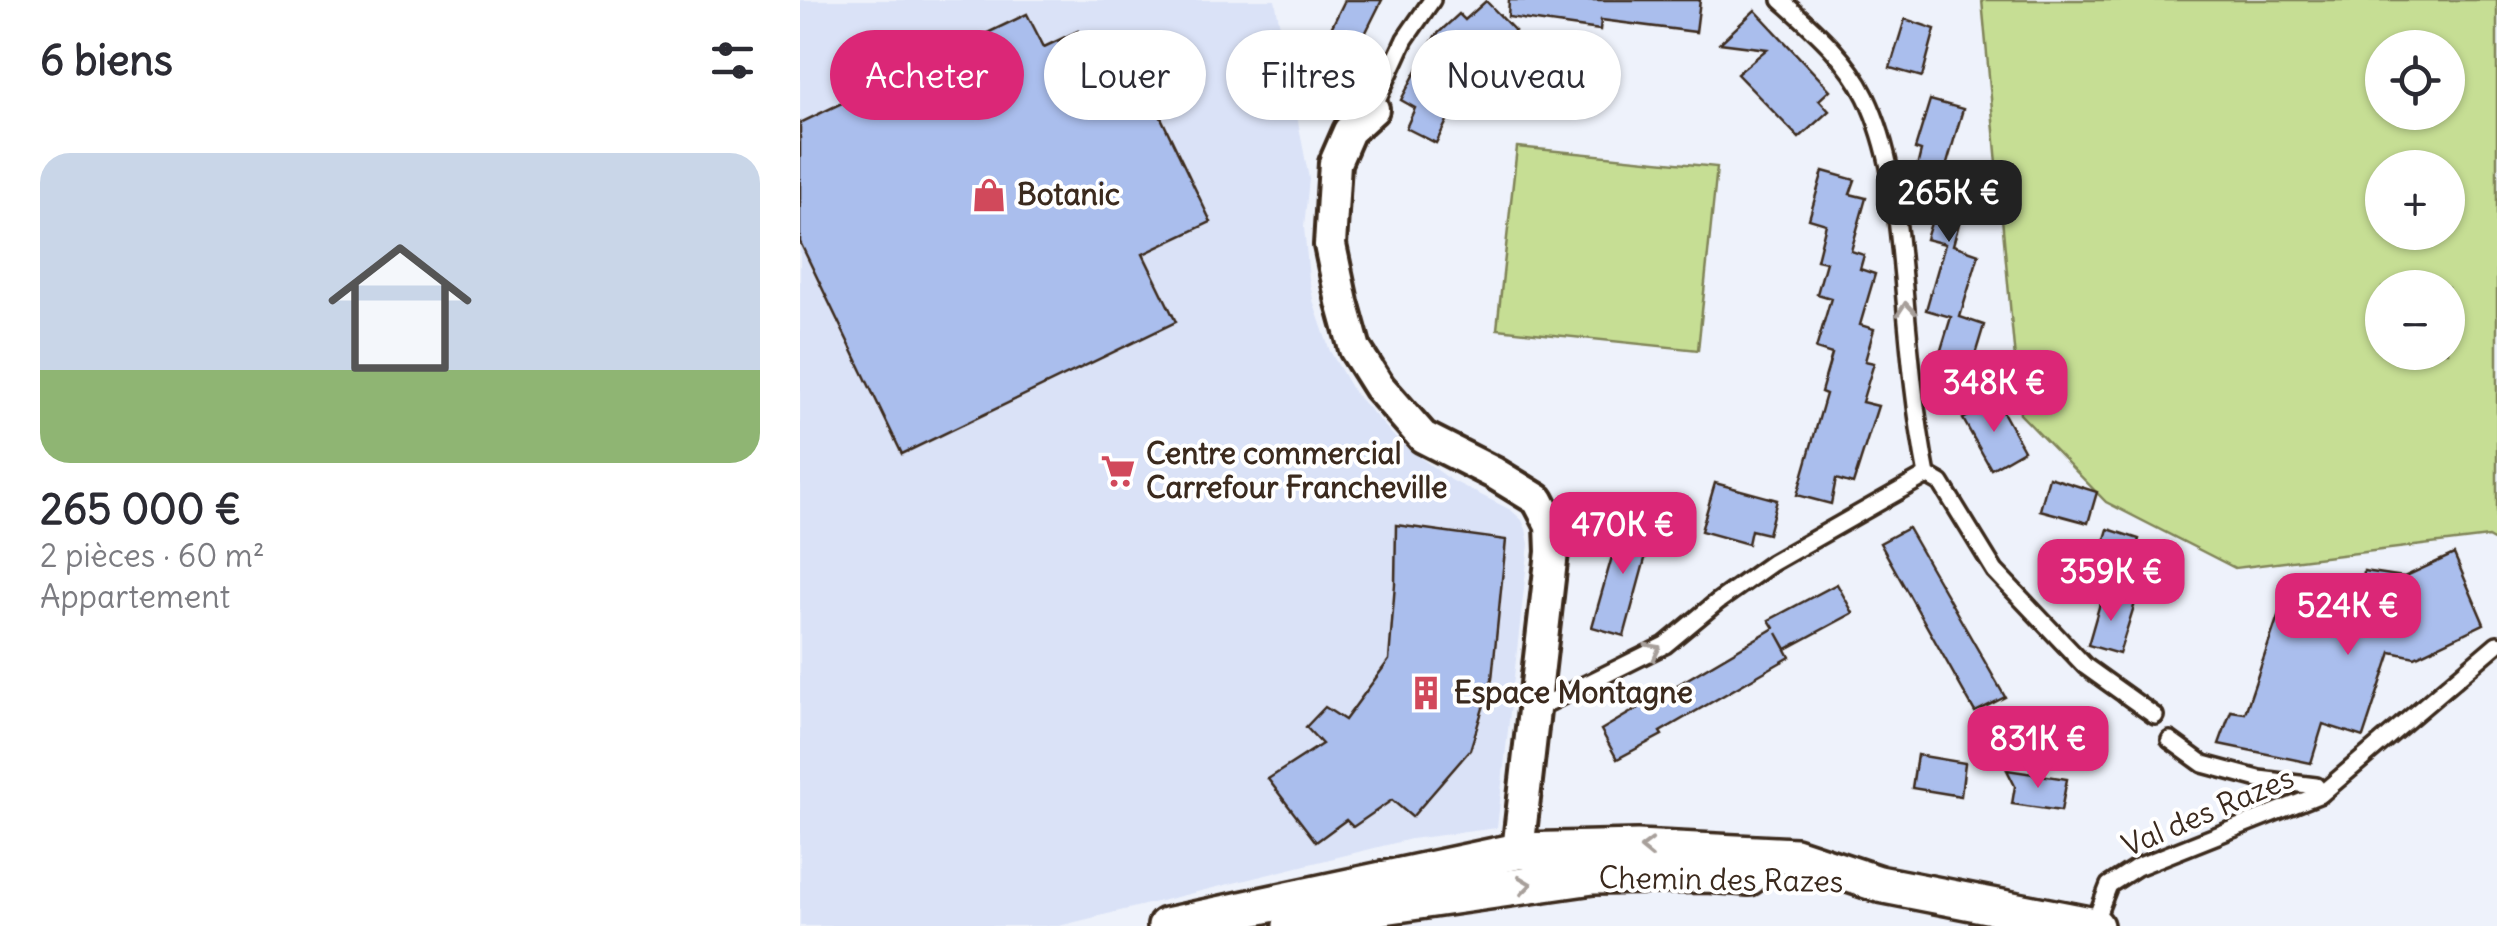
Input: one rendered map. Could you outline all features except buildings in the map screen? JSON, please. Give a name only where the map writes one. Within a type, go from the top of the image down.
[{"type":"street","points":[[1360,120],[1349,131],[1335,164],[1330,245],[1356,349],[1379,387],[1423,437],[1538,500],[1551,525],[1552,552],[1518,851]]},
{"type":"street","name":"Chemin des Razes","points":[[1238,926],[1518,851],[1637,848],[1795,856],[1880,884],[2094,926]]},
{"type":"street","name":"Chemin des Razes","points":[[1384,906],[1518,851]]},
{"type":"street","name":"Chemin des Razes","points":[[1166,926],[1384,906],[1594,876],[1706,874],[1880,884]]},
{"type":"lane","points":[[1391,68],[1405,39],[1432,0]]},
{"type":"lane","points":[[1780,0],[1840,57],[1865,96],[1886,148],[1897,215],[1917,424],[1927,474],[1942,483],[1995,571],[2085,666],[2155,716]]},
{"type":"lane","points":[[1536,710],[1665,645],[1772,562],[1927,474]]},
{"type":"lane","name":"Val des Razes","points":[[2094,926],[2109,886],[2136,867],[2321,794],[2497,644]]},
{"type":"lane","points":[[2170,740],[2204,764],[2259,779],[2316,786],[2321,794]]},
{"type":"shaded area","name":"Centre commercial Carrefour Francheville","points":[[800,0],[1275,0],[1281,30],[1226,30],[1226,120],[1298,120],[1309,179],[1304,227],[1309,278],[1330,351],[1353,391],[1400,443],[1451,480],[1511,510],[1526,529],[1529,544],[1497,828],[1411,839],[1059,926],[800,926]]},
{"type":"green space","points":[[1982,0],[2497,0],[2497,542],[2488,537],[2235,568],[2106,502],[2020,414]]},
{"type":"green space","points":[[1517,147],[1717,167],[1698,350],[1497,329]]},
{"type":"place","name":"Botanic","points":[[989,195]]},
{"type":"place","name":"Centre commercial Carrefour Francheville","points":[[1118,471]]},
{"type":"place","name":"Espace Montagne","points":[[1426,693]]}]
